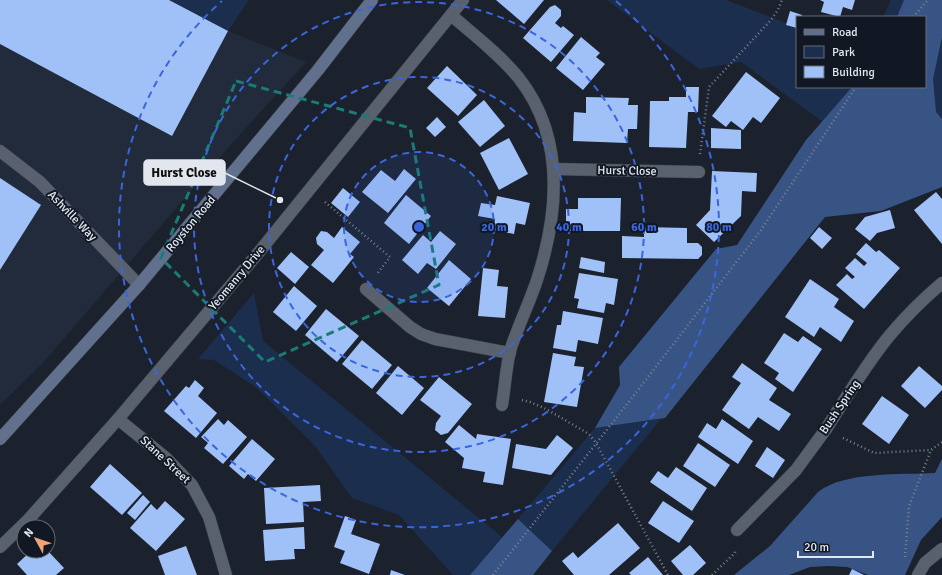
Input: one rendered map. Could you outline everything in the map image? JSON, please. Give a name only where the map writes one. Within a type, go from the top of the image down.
[{"type":"main road","name":"Royston Road","points":[[0,439],[139,286],[318,70],[372,0]]},
{"type":"street","name":"Yeomanry Drive","points":[[0,547],[28,520],[118,419],[310,189],[463,0]]},
{"type":"street","points":[[451,15],[518,77],[532,98],[546,129],[554,169],[552,214],[545,255],[537,282],[520,321],[510,353],[503,400]]},
{"type":"street","name":"Ashville Way","points":[[0,152],[40,182],[139,286]]},
{"type":"street","name":"Hurst Close","points":[[554,169],[700,172]]},
{"type":"street","name":"Bush Spring","points":[[737,530],[796,470],[826,429],[889,336],[912,310],[942,283]]},
{"type":"street","points":[[366,289],[410,327],[421,334],[435,339],[510,353]]},
{"type":"street","name":"Stane Street","points":[[118,419],[166,458],[192,485],[209,517],[226,575]]},
{"type":"street","points":[[918,575],[925,563],[942,549]]},
{"type":"path","points":[[700,172],[700,157],[709,87],[771,20],[778,10],[782,0]]},
{"type":"path","points":[[914,16],[928,0]]},
{"type":"path","points":[[493,575],[761,230],[855,88]]},
{"type":"path","points":[[310,189],[390,257],[366,289]]},
{"type":"path","points":[[503,400],[530,402],[546,409],[589,434],[596,443],[668,575]]},
{"type":"path","points":[[826,429],[874,453],[931,450]]},
{"type":"path","points":[[905,560],[909,506],[931,450],[942,442]]},
{"type":"path","points":[[712,575],[735,553],[737,530]]},
{"type":"highlighted area","points":[[236,81],[410,128],[439,285],[265,362],[161,258]]},
{"type":"shaded area","points":[[0,0],[169,0],[228,31],[306,62],[234,141],[42,364],[0,405]]},
{"type":"shaded area","points":[[904,0],[942,0],[942,37],[933,79],[936,112],[942,119],[942,187],[881,211],[825,217],[665,418],[595,428],[620,385],[619,367],[716,249],[737,245],[806,140],[851,88],[926,88],[926,16],[897,16]]},
{"type":"shaded area","points":[[942,459],[942,517],[921,540],[905,575],[868,575],[847,567],[829,566],[810,567],[789,575],[734,575],[770,546],[818,492],[829,485],[843,480],[874,475],[935,473]]},
{"type":"shaded area","points":[[518,519],[552,551],[533,575],[470,575]]},
{"type":"green space","points":[[169,0],[249,0],[228,31]]},
{"type":"green space","points":[[607,0],[726,0],[796,27],[796,88],[926,88],[926,16],[883,16],[891,0],[942,0],[942,184],[917,191],[741,62],[699,69]]},
{"type":"green space","points":[[254,293],[263,341],[502,537],[470,575],[453,575],[399,515],[352,498],[315,446],[257,388],[214,360],[198,359]]},
{"type":"green space","points":[[661,419],[552,551],[518,519],[595,428]]},
{"type":"building","points":[[0,0],[169,0],[228,31],[172,136],[0,44]]},
{"type":"building","points":[[496,0],[544,0],[524,24]]},
{"type":"building","points":[[820,0],[855,0],[852,10],[843,7],[840,16],[821,12],[824,2]]},
{"type":"building","points":[[555,5],[561,10],[561,16],[555,23],[561,28],[563,26],[574,35],[551,62],[523,38],[550,7]]},
{"type":"building","points":[[790,11],[802,15],[796,16],[796,28],[786,25]]},
{"type":"building","points":[[581,37],[600,53],[596,57],[605,64],[583,90],[556,68]]},
{"type":"building","points":[[447,66],[477,95],[458,116],[427,88]]},
{"type":"building","points":[[746,72],[780,98],[761,123],[753,117],[743,130],[731,121],[726,127],[712,116]]},
{"type":"building","points":[[686,87],[699,87],[698,112],[688,112],[686,148],[649,147],[650,101],[669,101],[669,97],[686,97]]},
{"type":"building","points":[[586,97],[629,98],[628,105],[638,105],[637,129],[628,129],[627,143],[573,141],[574,112],[586,113]]},
{"type":"building","points":[[484,100],[505,126],[480,147],[458,122]]},
{"type":"building","points":[[437,117],[446,127],[435,137],[426,128]]},
{"type":"building","points":[[711,128],[741,130],[741,149],[711,148]]},
{"type":"building","points":[[509,138],[528,174],[499,190],[480,153]]},
{"type":"building","points":[[404,169],[416,179],[388,213],[362,192],[381,170],[395,181]]},
{"type":"building","points":[[712,171],[757,173],[756,192],[742,191],[741,216],[714,242],[696,225],[710,210]]},
{"type":"building","points":[[0,178],[41,205],[0,270]]},
{"type":"building","points":[[343,188],[360,202],[348,217],[331,203]]},
{"type":"building","points":[[936,192],[942,199],[942,244],[914,210]]},
{"type":"building","points":[[406,195],[431,216],[409,244],[384,223]]},
{"type":"building","points":[[497,196],[530,203],[525,225],[516,223],[514,234],[493,230],[495,219],[478,216],[481,203],[495,205]]},
{"type":"building","points":[[578,198],[621,198],[620,231],[566,231],[566,209],[578,209]]},
{"type":"building","points":[[890,210],[895,228],[877,233],[870,241],[855,229],[865,217]]},
{"type":"building","points":[[342,227],[360,242],[350,254],[354,257],[333,283],[311,265],[324,250],[317,244],[316,238],[321,231],[327,232],[334,238]]},
{"type":"building","points":[[644,227],[687,228],[687,243],[698,243],[702,247],[702,255],[698,259],[622,258],[622,236],[644,237]]},
{"type":"building","points":[[819,227],[832,238],[822,249],[810,238]]},
{"type":"building","points":[[440,231],[456,244],[436,269],[427,263],[418,274],[402,260],[423,235],[431,242]]},
{"type":"building","points":[[866,243],[876,252],[879,250],[900,268],[864,309],[836,285],[847,274],[852,279],[855,277],[845,268],[855,258],[864,266],[867,263],[856,254]]},
{"type":"building","points":[[291,252],[309,267],[295,284],[277,268]]},
{"type":"building","points":[[581,257],[605,262],[604,273],[579,268]]},
{"type":"building","points":[[449,260],[471,279],[449,306],[427,288]]},
{"type":"building","points":[[483,268],[499,270],[497,286],[508,287],[505,318],[478,316]]},
{"type":"building","points":[[579,273],[618,279],[614,305],[606,303],[604,313],[577,308],[579,299],[574,298]]},
{"type":"building","points":[[810,279],[839,299],[834,307],[854,321],[841,342],[820,327],[814,337],[785,317]]},
{"type":"building","points":[[294,286],[317,306],[296,331],[273,312]]},
{"type":"building","points":[[326,309],[359,336],[337,362],[305,335]]},
{"type":"building","points":[[563,311],[603,318],[598,344],[578,340],[576,352],[553,348],[557,325],[561,325]]},
{"type":"building","points":[[784,333],[798,342],[803,336],[822,349],[793,392],[775,379],[779,373],[764,363]]},
{"type":"building","points":[[362,340],[392,365],[372,389],[342,364]]},
{"type":"building","points":[[553,353],[576,357],[574,366],[584,367],[577,407],[544,402]]},
{"type":"building","points":[[742,363],[777,388],[769,400],[791,414],[779,431],[758,417],[749,429],[722,410],[741,383],[732,377]]},
{"type":"building","points":[[398,366],[424,388],[402,415],[376,393]]},
{"type":"building","points":[[919,366],[942,386],[942,390],[925,408],[901,386]]},
{"type":"building","points":[[439,377],[472,404],[448,433],[441,435],[435,430],[436,423],[441,416],[420,400]]},
{"type":"building","points":[[195,380],[204,388],[198,396],[217,413],[196,438],[164,411],[186,386],[189,388]]},
{"type":"building","points":[[882,396],[909,415],[889,444],[862,424]]},
{"type":"building","points":[[218,419],[224,425],[228,420],[247,437],[223,464],[204,448],[208,443],[201,437]]},
{"type":"building","points":[[722,419],[753,441],[738,464],[698,437],[707,423],[716,429]]},
{"type":"building","points":[[459,425],[476,439],[477,434],[511,439],[503,485],[483,482],[485,472],[462,468],[464,458],[445,442]]},
{"type":"building","points":[[557,435],[573,448],[551,475],[512,468],[516,444],[546,449]]},
{"type":"building","points":[[252,439],[275,459],[256,481],[248,474],[244,479],[229,466]]},
{"type":"building","points":[[698,443],[730,465],[715,487],[683,466]]},
{"type":"building","points":[[767,447],[785,460],[773,478],[755,466]]},
{"type":"building","points":[[110,464],[142,493],[122,515],[90,487]]},
{"type":"building","points":[[676,467],[707,488],[692,511],[650,482],[658,471],[668,478]]},
{"type":"building","points":[[320,485],[321,501],[303,502],[304,522],[266,524],[264,488]]},
{"type":"building","points":[[143,495],[150,502],[135,520],[127,513]]},
{"type":"building","points":[[165,501],[185,519],[156,551],[130,528],[151,504],[157,510]]},
{"type":"building","points":[[663,501],[694,521],[679,543],[648,523]]},
{"type":"building","points":[[345,516],[356,520],[351,534],[380,544],[369,574],[340,563],[345,551],[334,547]]},
{"type":"building","points":[[618,523],[640,548],[609,575],[574,575],[562,561],[573,552],[578,558]]},
{"type":"building","points":[[304,527],[305,549],[294,549],[295,559],[265,561],[263,530]]},
{"type":"building","points":[[690,545],[706,563],[693,575],[683,575],[671,561]]},
{"type":"building","points":[[186,546],[197,575],[165,575],[158,556]]},
{"type":"building","points":[[648,557],[663,575],[631,575],[629,573]]},
{"type":"building","points":[[22,559],[56,559],[64,568],[56,575],[27,575],[17,564]]},
{"type":"building","points":[[852,569],[864,575],[849,575]]},
{"type":"building","points":[[391,570],[405,575],[390,575]]},
{"type":"place","name":"Hurst Close","points":[[280,200]]}]
